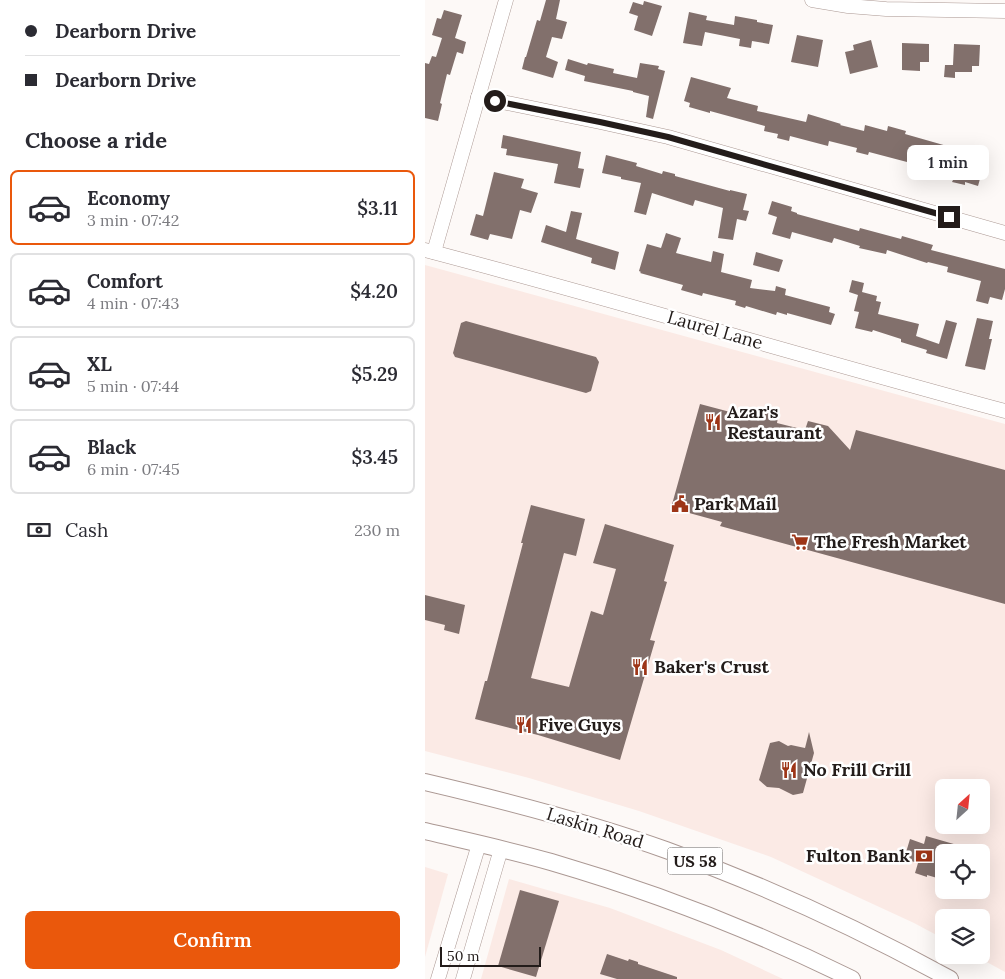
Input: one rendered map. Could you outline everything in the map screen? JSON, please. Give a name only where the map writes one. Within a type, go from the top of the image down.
[{"type":"main road","name":"Laskin Road","points":[[425,782],[568,819],[666,850],[824,915],[950,979]]},
{"type":"main road","name":"US 58","points":[[425,831],[501,849],[592,875],[704,914],[777,944],[852,979]]},
{"type":"street","points":[[429,251],[478,97],[506,0]]},
{"type":"street","points":[[812,0],[885,9],[1005,11]]},
{"type":"street","points":[[478,97],[668,137],[1005,233]]},
{"type":"street","name":"Laurel Lane","points":[[429,251],[904,384],[1005,410]]},
{"type":"street","points":[[438,979],[479,844]]},
{"type":"street","points":[[463,979],[501,849]]},
{"type":"shaded area","points":[[425,265],[1005,424],[1005,972],[990,964],[990,909],[935,909],[935,934],[771,857],[639,811],[529,778],[425,751]]},
{"type":"shaded area","points":[[425,867],[448,874],[425,957]]},
{"type":"shaded area","points":[[509,879],[610,908],[721,950],[783,979],[481,979]]},
{"type":"building","points":[[546,0],[560,0],[556,19],[567,22],[562,39],[552,37],[546,57],[558,62],[553,78],[522,69],[537,20],[540,21]]},
{"type":"building","points":[[644,1],[662,6],[652,36],[634,30],[638,16],[629,13],[633,2],[643,5]]},
{"type":"building","points":[[444,10],[462,15],[455,38],[466,42],[463,54],[457,52],[450,75],[447,74],[438,121],[425,118],[425,63],[429,64],[432,56],[436,57],[442,38],[432,35],[437,18],[441,19]]},
{"type":"building","points":[[689,12],[707,16],[706,20],[734,25],[735,16],[773,25],[769,44],[752,41],[751,48],[739,46],[740,39],[705,32],[702,46],[683,43]]},
{"type":"building","points":[[797,35],[823,40],[818,67],[791,62]]},
{"type":"building","points":[[871,40],[878,67],[850,74],[845,52],[854,50],[853,45]]},
{"type":"building","points":[[902,43],[929,44],[929,62],[920,62],[920,71],[902,70]]},
{"type":"building","points":[[954,44],[980,45],[979,66],[972,66],[972,72],[955,72],[955,78],[944,77],[945,65],[953,65]]},
{"type":"building","points":[[568,59],[587,65],[588,63],[614,69],[613,73],[637,78],[640,63],[659,66],[658,69],[665,71],[653,119],[646,117],[649,96],[584,81],[585,76],[565,70]]},
{"type":"building","points":[[691,77],[731,88],[727,98],[758,106],[757,111],[806,122],[808,114],[864,131],[865,125],[887,131],[888,126],[906,131],[905,134],[947,146],[944,157],[965,161],[964,164],[983,168],[978,186],[965,182],[965,185],[952,182],[953,180],[907,162],[869,152],[868,155],[856,152],[857,148],[829,141],[828,146],[790,136],[789,141],[777,138],[778,134],[764,131],[765,126],[689,107],[690,103],[684,101]]},
{"type":"building","points":[[503,135],[581,152],[578,168],[584,169],[580,188],[554,183],[558,164],[506,155],[507,149],[501,148]]},
{"type":"building","points":[[606,155],[637,163],[636,166],[662,174],[663,171],[675,174],[675,176],[747,194],[743,210],[749,211],[746,221],[737,219],[733,240],[718,238],[723,208],[695,200],[693,206],[652,193],[646,215],[634,212],[641,183],[602,173]]},
{"type":"building","points":[[494,172],[524,179],[521,188],[538,193],[531,213],[520,210],[512,239],[490,234],[488,240],[470,235],[476,214],[483,216]]},
{"type":"building","points":[[772,201],[792,207],[791,211],[797,214],[859,231],[860,228],[901,239],[902,236],[933,245],[931,250],[1005,269],[1005,289],[1002,300],[990,297],[988,304],[976,301],[981,281],[947,272],[948,267],[927,263],[887,250],[886,254],[859,248],[860,246],[834,238],[832,243],[792,232],[790,239],[772,234],[777,217],[768,214]]},
{"type":"building","points":[[571,211],[582,213],[576,239],[619,252],[615,270],[591,263],[592,258],[541,242],[546,225],[566,232]]},
{"type":"building","points":[[666,233],[681,238],[676,253],[711,262],[713,251],[724,254],[721,272],[752,280],[750,288],[775,291],[776,286],[786,289],[785,295],[830,307],[829,312],[835,314],[831,325],[787,313],[787,315],[777,312],[776,315],[746,306],[745,308],[735,305],[736,301],[703,293],[702,296],[681,290],[683,285],[640,273],[647,244],[661,248]]},
{"type":"building","points":[[756,252],[783,260],[779,272],[753,265]]},
{"type":"building","points":[[852,280],[864,283],[862,292],[877,296],[876,301],[881,302],[878,314],[919,324],[916,336],[939,344],[946,320],[957,323],[947,359],[926,353],[927,350],[901,342],[901,339],[873,330],[872,332],[855,328],[859,312],[854,311],[858,295],[849,292]]},
{"type":"building","points":[[977,318],[993,321],[989,339],[992,339],[985,370],[965,366]]},
{"type":"building","points":[[466,321],[596,357],[599,362],[591,391],[586,393],[455,357],[453,353],[461,323]]},
{"type":"building","points":[[700,404],[749,417],[758,408],[764,413],[770,408],[778,417],[777,423],[805,430],[808,421],[828,426],[850,450],[856,430],[1005,470],[1005,604],[720,526],[722,522],[671,508]]},
{"type":"building","points":[[531,505],[585,519],[576,556],[564,553],[531,678],[569,687],[591,611],[603,615],[616,569],[593,563],[605,524],[674,545],[664,581],[667,582],[650,640],[655,641],[620,760],[538,735],[475,719],[485,681],[487,681]]},
{"type":"building","points":[[425,595],[465,605],[459,634],[444,630],[445,625],[425,620]]},
{"type":"building","points":[[809,732],[814,753],[803,793],[793,795],[779,788],[767,787],[759,780],[770,743],[779,741],[788,746],[805,748]]},
{"type":"building","name":"Fulton Bank","points":[[926,836],[954,844],[935,844],[935,877],[915,873],[918,863],[904,859],[910,839],[924,844]]},
{"type":"building","points":[[520,890],[559,901],[536,977],[498,966]]},
{"type":"building","points":[[607,954],[628,961],[629,959],[638,962],[638,964],[677,977],[677,979],[617,979],[600,974]]},
{"type":"place","name":"Azar's Restaurant","points":[[713,422]]},
{"type":"place","name":"Park Mail","points":[[680,504]]},
{"type":"place","name":"The Fresh Market","points":[[800,542]]},
{"type":"place","name":"Baker's Crust","points":[[640,667]]},
{"type":"place","name":"Five Guys","points":[[524,725]]},
{"type":"place","name":"No Frill Grill","points":[[789,770]]},
{"type":"place","name":"Fulton Bank","points":[[924,856]]},
{"type":"route","points":[[495,101],[668,137],[949,217]]}]
